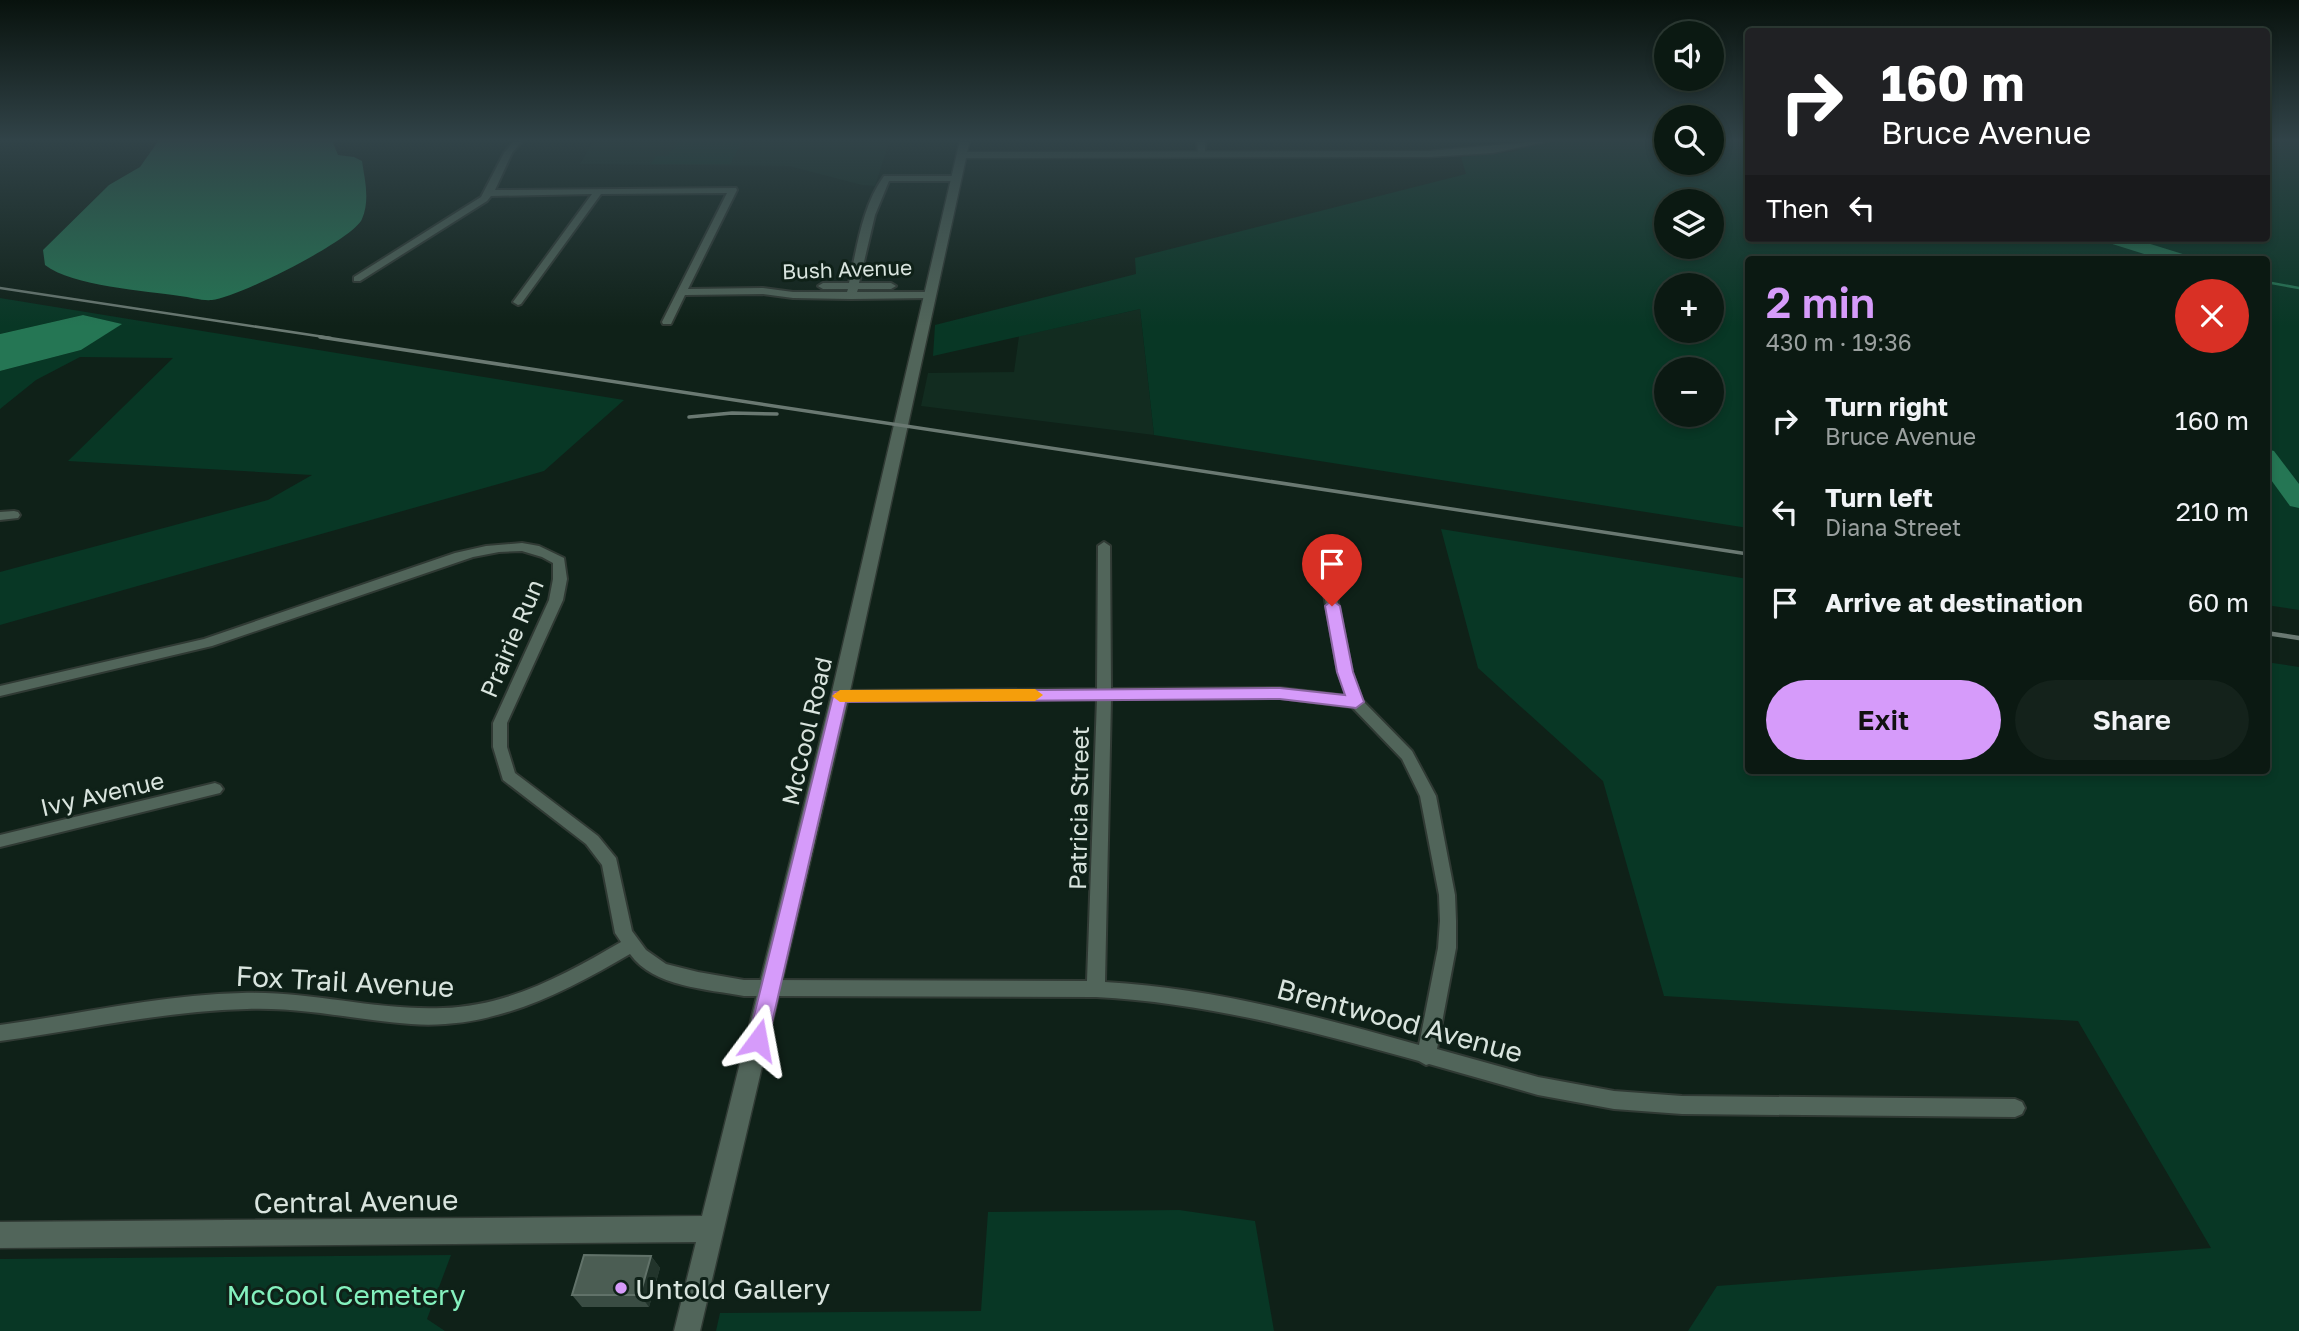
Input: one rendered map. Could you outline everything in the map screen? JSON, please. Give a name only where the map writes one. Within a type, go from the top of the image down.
[{"type":"street","points":[[357,279],[479,202]]},
{"type":"street","points":[[518,302],[590,202]]},
{"type":"street","points":[[667,322],[727,202]]},
{"type":"street","points":[[852,291],[874,202]]},
{"type":"street","name":"McCool Road","points":[[687,1331],[840,696],[950,202]]},
{"type":"street","name":"Bush Avenue","points":[[682,292],[763,291],[793,295],[930,290]]},
{"type":"street","points":[[0,516],[14,514]]},
{"type":"street","name":"Prairie Run","points":[[0,691],[207,643],[460,556],[496,548],[527,546],[545,552],[559,561],[558,590],[500,723],[500,747],[508,776],[592,840],[610,863],[624,933],[640,955],[661,970],[738,987],[770,989]]},
{"type":"street","name":"Patricia Street","points":[[1096,989],[1104,695],[1104,546]]},
{"type":"street","points":[[1324,561],[1345,672],[1356,702],[1406,755],[1428,796],[1447,895],[1448,921],[1447,948],[1426,1057]]},
{"type":"street","points":[[840,696],[1280,694],[1356,702]]},
{"type":"street","name":"Ivy Avenue","points":[[0,841],[215,789]]},
{"type":"street","name":"Fox Trail Avenue","points":[[0,1033],[165,1008],[270,1000],[415,1016],[464,1015],[517,1004],[563,985],[632,944]]},
{"type":"street","name":"Brentwood Avenue","points":[[770,989],[1096,989],[1151,992],[1296,1019],[1538,1086],[1614,1100],[1682,1105],[2015,1108]]},
{"type":"street","name":"Central Avenue","points":[[0,1236],[713,1229]]},
{"type":"shaded area","points":[[92,202],[365,202],[362,219],[338,240],[268,279],[212,300],[129,290],[73,278],[45,265],[43,250]]},
{"type":"shaded area","points":[[1140,309],[1154,435],[921,406],[928,373],[1014,372],[1019,336]]},
{"type":"shaded area","points":[[83,315],[122,324],[81,350],[0,371],[0,334]]},
{"type":"green space","points":[[1355,202],[1654,202],[1654,259],[1724,259],[1724,202],[1745,202],[1745,242],[2270,242],[2270,202],[2299,202],[2299,610],[2270,606],[2270,256],[1745,256],[1745,528],[1154,435],[1140,309],[933,356],[935,325],[1136,274],[1135,258]]},
{"type":"green space","points":[[0,298],[624,400],[544,471],[0,625],[0,572],[268,500],[312,475],[68,461],[173,358],[80,357],[36,380],[0,409],[0,371],[81,350],[121,324],[83,315],[0,334]]},
{"type":"green space","points":[[1441,529],[1745,579],[1745,774],[2270,774],[2270,663],[2299,667],[2299,1331],[1688,1331],[1717,1286],[2211,1248],[2078,1021],[1664,996],[1603,781],[1478,668]]},
{"type":"green space","points":[[1179,1210],[1255,1221],[1274,1331],[716,1331],[720,1313],[981,1311],[988,1212]]},
{"type":"green space","name":"McCool Cemetery","points":[[451,1255],[427,1319],[445,1331],[0,1331],[0,1259]]},
{"type":"building","points":[[584,1255],[651,1256],[640,1295],[572,1295]]},
{"type":"waterway","points":[[2125,242],[2169,256]]},
{"type":"waterway","points":[[2270,283],[2299,288]]},
{"type":"waterway","points":[[2270,461],[2299,501]]},
{"type":"railway","points":[[0,288],[331,338]]},
{"type":"railway","points":[[320,337],[1745,554]]},
{"type":"railway","points":[[689,417],[732,413],[777,414]]},
{"type":"railway","points":[[2270,634],[2299,638]]},
{"type":"slow traffic","points":[[840,696],[1035,695]]},
{"type":"place","name":"Untold Gallery","points":[[621,1288]]},
{"type":"route","points":[[758,1040],[840,696],[1280,694],[1312,695],[1356,702],[1345,672],[1332,606]]}]
